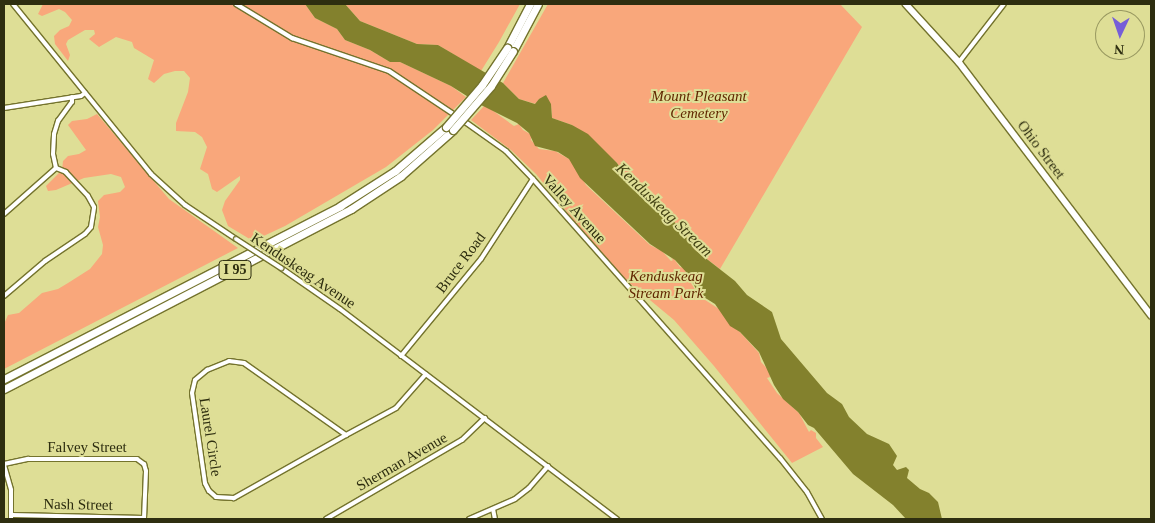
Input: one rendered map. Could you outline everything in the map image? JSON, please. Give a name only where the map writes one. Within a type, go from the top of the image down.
[{"type":"highway","name":"I 95","points":[[510,49],[530,4]]},
{"type":"highway","name":"I 95","points":[[4,389],[343,213],[401,176],[449,128],[510,49],[538,4]]},
{"type":"highway","name":"I 95","points":[[4,380],[340,206],[395,171],[449,128]]},
{"type":"street","name":"Kenduskeag Avenue","points":[[13,4],[136,156],[164,187],[192,210],[331,302],[617,519]]},
{"type":"street","name":"Valley Avenue","points":[[236,4],[292,38],[389,71],[506,151],[780,458],[807,492],[822,519]]},
{"type":"street","name":"Ohio Street","points":[[906,4],[958,62],[1151,315]]},
{"type":"street","points":[[958,62],[1004,4]]},
{"type":"street","points":[[4,108],[72,97],[85,93]]},
{"type":"street","points":[[56,168],[53,154],[54,134],[58,121],[72,102],[72,97]]},
{"type":"street","points":[[4,214],[56,168]]},
{"type":"street","points":[[4,296],[45,261],[91,228],[94,207],[88,196],[66,172],[56,168]]},
{"type":"street","name":"Bruce Road","points":[[401,356],[481,259],[533,179]]},
{"type":"street","name":"Laurel Circle","points":[[346,435],[244,363],[229,361],[207,370],[193,385],[192,394],[205,483],[209,491],[216,497],[234,498],[396,408],[426,374]]},
{"type":"street","name":"Sherman Avenue","points":[[326,519],[462,440],[485,418]]},
{"type":"street","name":"Falvey Street","points":[[4,464],[28,459],[137,459],[144,464],[146,471],[144,519]]},
{"type":"street","points":[[4,464],[10,490],[12,517]]},
{"type":"street","points":[[469,519],[493,510],[524,492],[548,466]]},
{"type":"street","points":[[493,510],[494,519]]},
{"type":"street","name":"Nash Street","points":[[12,517],[144,519]]},
{"type":"green space","points":[[43,4],[305,4],[315,18],[337,29],[345,40],[370,50],[390,62],[400,62],[451,86],[466,97],[433,130],[386,167],[285,226],[253,241],[228,226],[222,210],[225,201],[240,180],[240,176],[217,192],[212,189],[208,174],[200,169],[207,147],[202,137],[195,132],[176,131],[176,123],[188,92],[190,78],[184,71],[164,74],[154,83],[148,79],[154,60],[134,48],[132,42],[116,37],[99,47],[89,39],[95,34],[94,30],[85,30],[68,40],[66,44],[70,55],[68,61],[55,44],[54,36],[60,30],[69,26],[72,20],[65,12],[59,9],[42,16],[38,14]]},
{"type":"green space","points":[[345,4],[520,4],[481,71],[438,45],[417,44],[360,21]]},
{"type":"green space","name":"Mount Pleasant Cemetery","points":[[548,4],[840,4],[862,27],[720,269],[694,249],[682,230],[656,203],[633,187],[617,163],[572,125],[552,118],[551,104],[539,99],[536,104],[519,99],[503,83]]},
{"type":"green space","name":"Kenduskeag Stream Park","points":[[485,105],[514,126],[519,124],[523,130],[532,135],[531,140],[539,149],[555,151],[570,158],[586,185],[650,245],[662,251],[671,261],[673,260],[671,258],[674,259],[680,267],[684,268],[688,276],[692,278],[691,283],[699,296],[719,309],[731,326],[739,331],[759,353],[761,362],[770,372],[770,377],[767,378],[777,393],[799,413],[809,432],[811,430],[816,433],[816,438],[823,447],[792,463],[714,366],[674,320],[627,281],[602,255],[536,174],[511,150],[471,120]]},
{"type":"green space","points":[[97,114],[169,199],[238,248],[4,369],[4,324],[8,315],[19,313],[42,293],[58,289],[90,269],[102,254],[103,245],[98,227],[100,217],[98,201],[104,195],[120,192],[125,187],[121,177],[111,174],[84,178],[56,190],[48,191],[46,186],[62,170],[63,161],[68,156],[79,154],[86,150],[68,125],[72,121],[87,119]]},
{"type":"shaded area","points":[[305,4],[345,4],[360,21],[417,44],[438,45],[503,83],[519,99],[535,104],[546,95],[551,104],[552,118],[572,125],[588,134],[617,163],[633,187],[656,203],[682,230],[694,249],[735,281],[747,295],[772,312],[781,339],[827,393],[842,404],[849,417],[867,434],[889,444],[897,456],[893,465],[897,470],[906,467],[909,470],[907,478],[920,489],[929,493],[938,502],[942,519],[906,519],[893,505],[853,474],[814,428],[808,425],[798,412],[783,399],[774,385],[759,352],[740,332],[730,326],[715,304],[699,294],[687,273],[675,260],[650,244],[580,178],[569,159],[558,152],[535,146],[529,133],[517,123],[481,105],[451,86],[400,62],[390,62],[370,50],[345,40],[337,29],[315,18]]},
{"type":"water label","name":"Kenduskeag Stream","points":[[664,210]]}]
